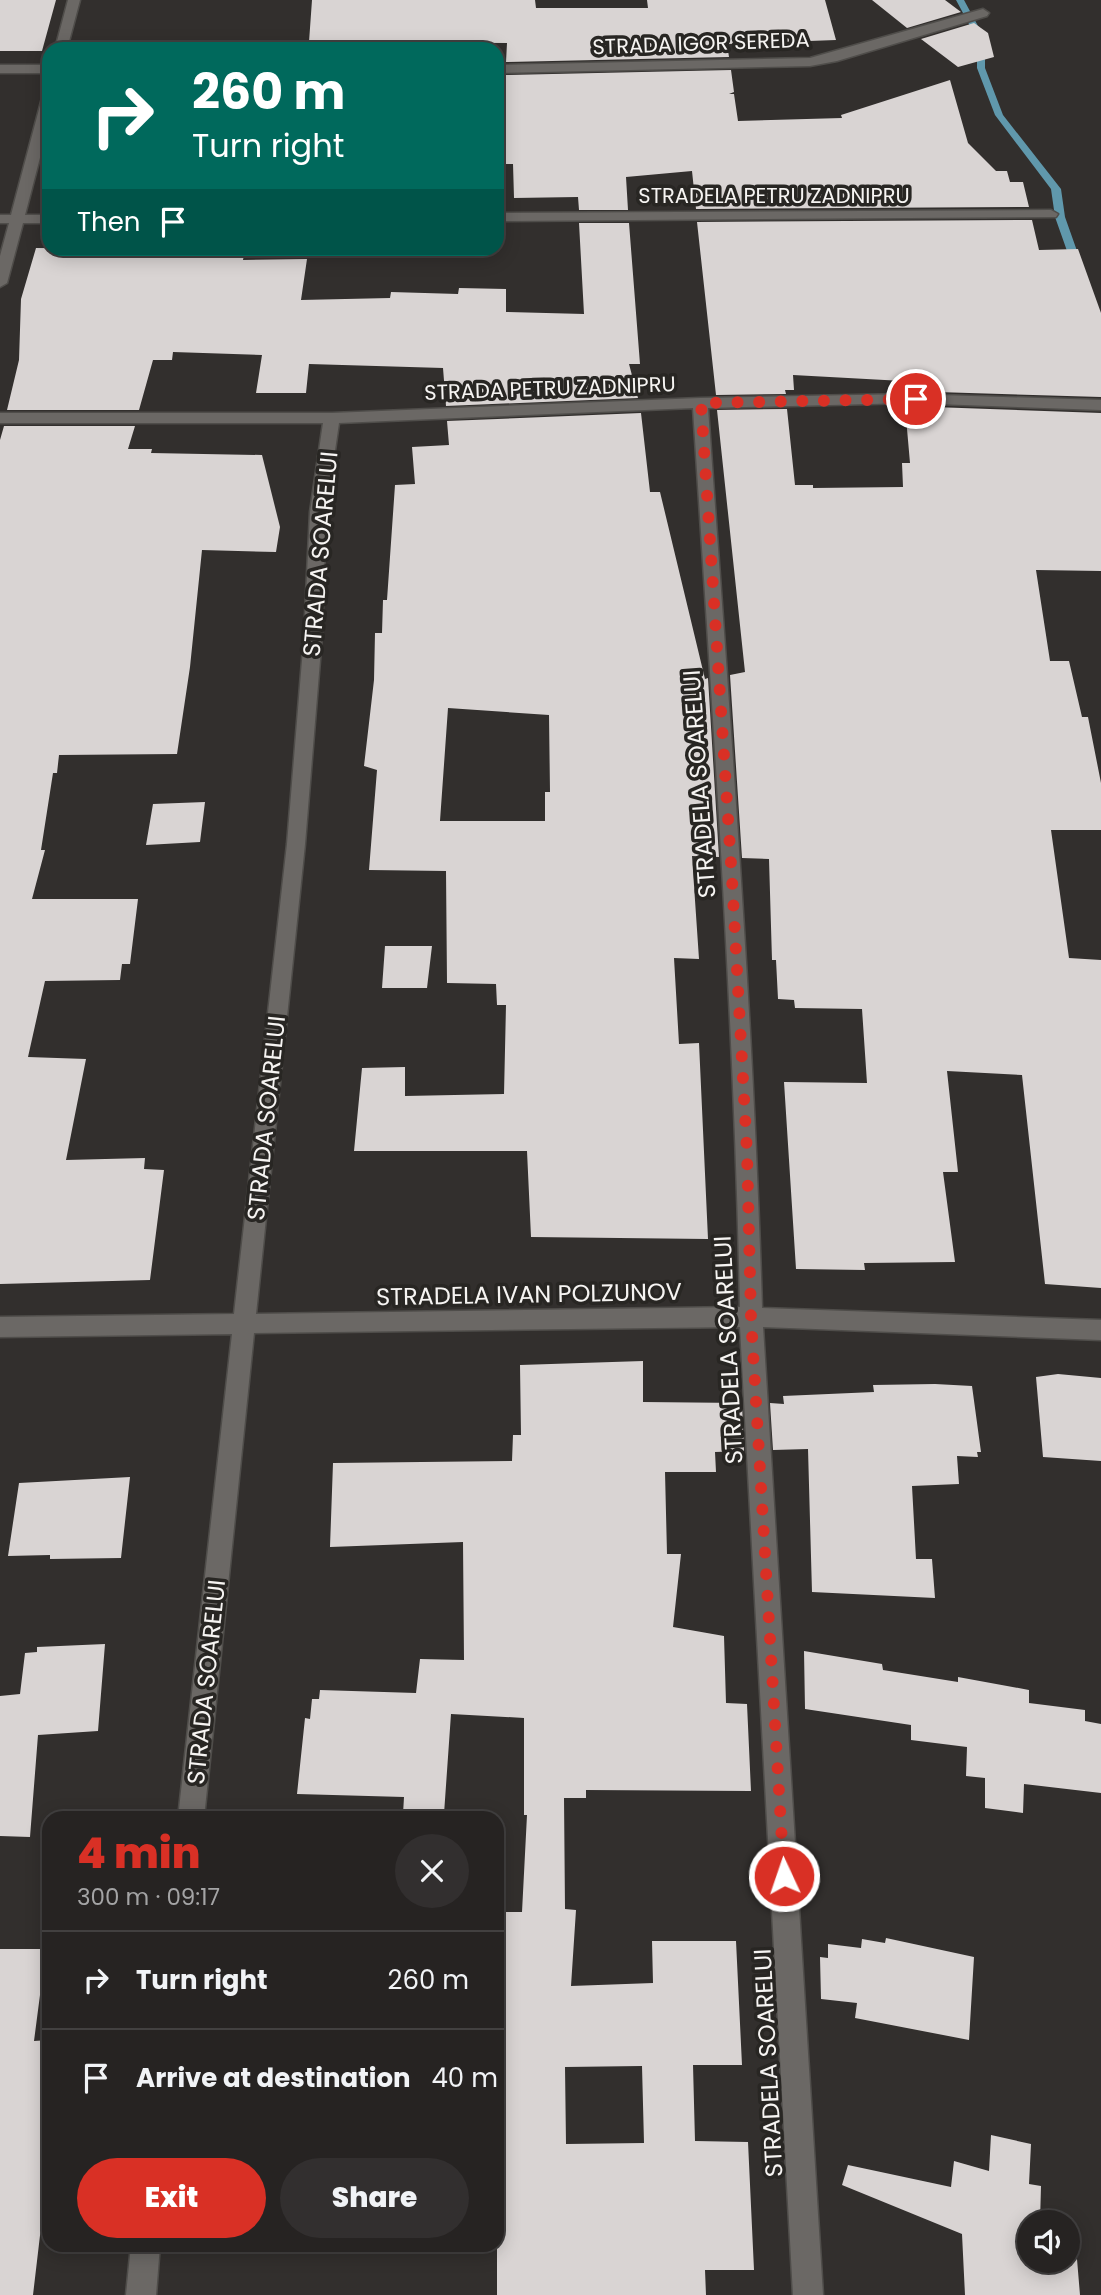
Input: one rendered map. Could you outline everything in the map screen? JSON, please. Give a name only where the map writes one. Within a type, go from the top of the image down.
[{"type":"street","points":[[63,42],[74,0]]},
{"type":"street","name":"STRADA IGOR SEREDA","points":[[504,69],[810,62],[832,58],[984,13]]},
{"type":"street","points":[[0,69],[42,69]]},
{"type":"street","points":[[0,283],[42,125]]},
{"type":"street","name":"STRADELA PETRU ZADNIPRU","points":[[504,217],[1051,214]]},
{"type":"street","points":[[0,219],[42,219]]},
{"type":"street","name":"STRADA PETRU ZADNIPRU","points":[[0,418],[332,418],[701,403],[940,399],[1101,405]]},
{"type":"street","name":"STRADELA SOARELUI","points":[[701,403],[745,1113],[751,1317],[808,2295]]},
{"type":"street","name":"STRADA SOARELUI","points":[[192,1811],[296,844],[313,636],[318,512],[332,418]]},
{"type":"street","name":"STRADELA IVAN POLZUNOV","points":[[0,1327],[751,1317],[1101,1330]]},
{"type":"street","points":[[141,2295],[145,2252]]},
{"type":"building","points":[[0,0],[56,0],[44,42],[42,42],[42,51],[0,51]]},
{"type":"building","points":[[312,0],[535,0],[536,8],[648,8],[647,0],[825,0],[836,40],[727,44],[729,57],[506,62],[507,43],[504,42],[309,42]]},
{"type":"building","points":[[872,0],[945,0],[961,12],[907,28]]},
{"type":"building","points":[[974,23],[988,33],[994,57],[958,67],[921,39]]},
{"type":"building","points":[[731,70],[734,92],[729,94],[734,94],[738,121],[842,118],[841,115],[950,80],[968,143],[996,171],[1007,171],[1010,182],[1023,182],[1029,207],[696,209],[692,171],[626,177],[628,210],[579,210],[578,197],[514,198],[513,164],[504,164],[505,75]]},
{"type":"building","points":[[1032,220],[1039,250],[1078,249],[1101,313],[1101,397],[904,391],[903,381],[793,375],[794,390],[785,390],[786,394],[716,395],[697,222]]},
{"type":"building","points":[[579,223],[629,223],[640,364],[629,364],[638,398],[446,406],[443,368],[309,364],[306,393],[256,393],[262,355],[173,352],[172,360],[153,360],[139,410],[7,410],[19,360],[21,299],[36,248],[42,248],[42,256],[244,256],[243,260],[307,259],[301,300],[390,298],[391,292],[458,294],[459,288],[506,289],[506,312],[584,314]]},
{"type":"building","points":[[905,406],[1101,413],[1101,571],[1036,570],[1050,661],[1069,661],[1082,717],[1088,717],[1101,783],[1101,830],[1051,830],[1069,958],[1101,960],[1101,1288],[1045,1284],[1022,1075],[947,1071],[958,1172],[943,1172],[955,1262],[864,1263],[865,1270],[796,1269],[784,1082],[867,1083],[862,1009],[795,1008],[794,1000],[778,999],[776,960],[772,960],[769,859],[742,858],[730,675],[745,672],[717,410],[787,409],[795,485],[813,485],[813,488],[903,487],[902,463],[910,463]]},
{"type":"building","points":[[641,413],[650,492],[660,492],[705,679],[708,678],[719,857],[692,856],[699,959],[674,958],[679,1044],[699,1043],[708,1239],[531,1237],[527,1151],[354,1151],[362,1068],[405,1067],[405,1096],[504,1094],[506,1005],[497,1005],[496,984],[447,983],[446,871],[369,870],[377,770],[364,766],[374,680],[375,633],[382,633],[383,600],[387,600],[395,485],[415,484],[412,447],[449,445],[447,421]],"holes":[[[448,708],[549,715],[550,792],[545,792],[545,821],[440,821]]]},
{"type":"building","points":[[4,426],[135,426],[128,449],[152,449],[151,453],[262,455],[280,527],[276,552],[202,550],[190,667],[177,754],[59,755],[57,773],[53,773],[41,850],[45,850],[32,899],[138,899],[130,964],[122,964],[120,980],[45,981],[28,1057],[86,1059],[66,1160],[145,1158],[144,1169],[164,1170],[150,1280],[0,1284],[0,440]]},
{"type":"building","points":[[205,802],[200,842],[146,845],[153,804]]},
{"type":"building","points":[[385,946],[432,946],[427,988],[382,988]]},
{"type":"building","points":[[643,1361],[643,1402],[742,1403],[744,1451],[715,1452],[716,1472],[665,1472],[667,1554],[681,1554],[673,1627],[724,1636],[726,1703],[747,1704],[751,1791],[586,1790],[586,1798],[564,1798],[565,1909],[576,1910],[571,1986],[653,1983],[652,1941],[736,1941],[742,2065],[693,2065],[695,2141],[748,2142],[754,2270],[705,2270],[706,2295],[497,2295],[497,2252],[504,2252],[504,1912],[522,1912],[527,1815],[524,1815],[524,1718],[451,1714],[444,1811],[403,1811],[404,1797],[297,1794],[305,1718],[310,1719],[312,1699],[319,1699],[320,1690],[416,1693],[420,1659],[464,1660],[463,1542],[330,1547],[333,1463],[512,1461],[513,1435],[521,1435],[520,1365]],"holes":[[[642,2066],[644,2143],[566,2144],[565,2067]]]},
{"type":"building","points":[[1058,1374],[1101,1378],[1101,1461],[1043,1457],[1036,1377]]},
{"type":"building","points":[[873,1385],[972,1386],[981,1452],[977,1452],[978,1457],[957,1456],[959,1484],[912,1486],[916,1559],[932,1559],[935,1598],[812,1592],[808,1449],[773,1450],[770,1403],[784,1404],[783,1396],[874,1392]]},
{"type":"building","points":[[130,1477],[121,1558],[50,1559],[50,1555],[8,1556],[19,1483]]},
{"type":"building","points":[[105,1644],[98,1731],[38,1735],[30,1837],[0,1836],[0,1696],[20,1694],[25,1653],[37,1652],[37,1647]]},
{"type":"building","points":[[804,1651],[882,1664],[883,1670],[958,1682],[958,1677],[1029,1690],[1029,1703],[1085,1710],[1085,1721],[1101,1724],[1101,1793],[1024,1784],[1023,1813],[985,1808],[985,1778],[966,1776],[967,1747],[911,1740],[911,1725],[805,1709]]},
{"type":"building","points":[[886,1938],[974,1957],[969,2040],[855,2018],[857,2003],[821,1999],[820,1957],[828,1958],[828,1944],[861,1948],[862,1939],[885,1943]]},
{"type":"building","points":[[0,1949],[42,1949],[42,1980],[34,2041],[42,2040],[42,2227],[33,2295],[0,2295]]},
{"type":"building","points":[[991,2135],[1031,2144],[1029,2184],[1041,2186],[1040,2210],[1017,2210],[1017,2273],[1078,2273],[1080,2295],[965,2295],[962,2234],[842,2185],[848,2165],[951,2187],[954,2161],[989,2171]]},
{"type":"waterway","points":[[960,0],[981,39],[981,68],[999,115],[1056,189],[1060,217],[1077,265]]},
{"type":"route","points":[[784,1876],[751,1317],[747,1152],[732,879],[701,403],[916,399]]}]
